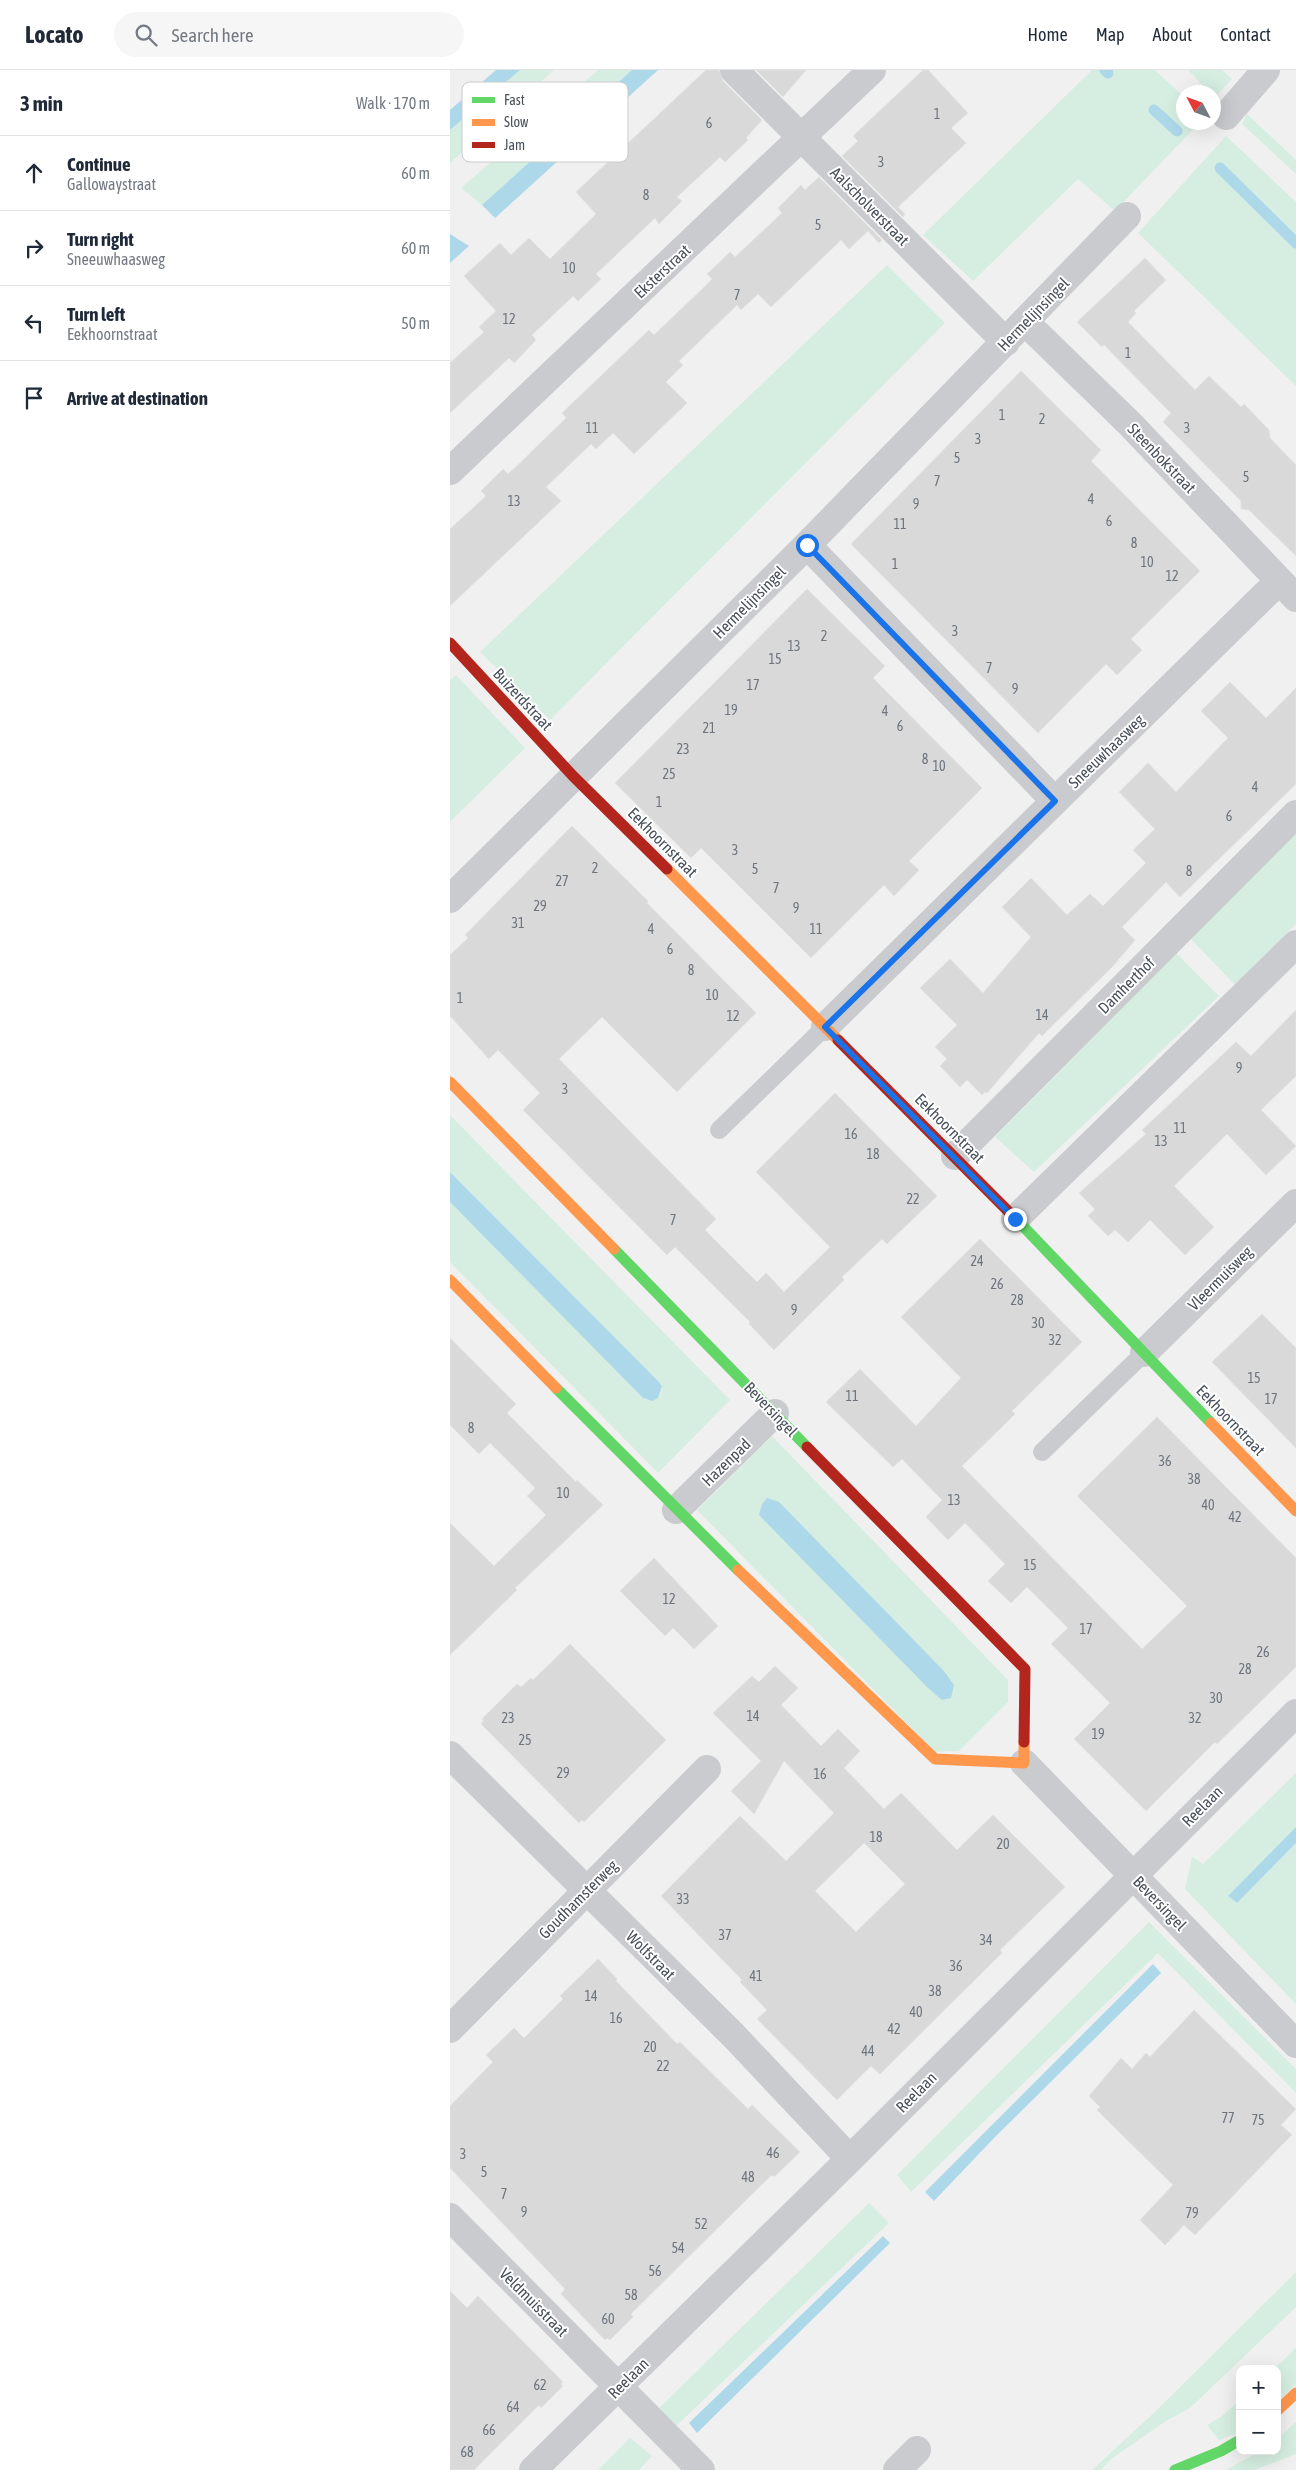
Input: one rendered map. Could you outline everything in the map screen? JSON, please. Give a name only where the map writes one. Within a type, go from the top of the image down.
[{"type":"street","name":"Aalscholverstraat","points":[[734,70],[1006,342]]},
{"type":"street","name":"Eksterstraat","points":[[450,470],[872,70]]},
{"type":"street","points":[[1226,116],[1266,70]]},
{"type":"street","name":"Hermelijnsingel","points":[[450,899],[807,545],[1127,216]]},
{"type":"street","name":"Steenbokstraat","points":[[1025,322],[1129,423],[1288,589]]},
{"type":"street","points":[[807,545],[1055,801]]},
{"type":"street","name":"Sneeuwhaasweg","points":[[825,1027],[1055,801],[1288,589]]},
{"type":"street","name":"Buizerdstraat","points":[[450,643],[573,776]]},
{"type":"street","name":"Eekhoornstraat","points":[[573,776],[955,1156],[1296,1510]]},
{"type":"street","name":"Damherthof","points":[[955,1156],[1296,814]]},
{"type":"street","points":[[1015,1219],[1296,944]]},
{"type":"street","name":"Beversingel","points":[[450,1082],[1026,1669],[1024,1763],[1296,2044]]},
{"type":"street","name":"Vleermuisweg","points":[[1144,1353],[1296,1203]]},
{"type":"street","points":[[450,1280],[676,1510],[935,1759],[1024,1763]]},
{"type":"street","name":"Hazenpad","points":[[676,1510],[775,1413]]},
{"type":"street","name":"Reelaan","points":[[533,2470],[850,2159],[1296,1713]]},
{"type":"street","name":"Wolfstraat","points":[[450,1755],[733,2035],[850,2159]]},
{"type":"street","name":"Goudhamsterweg","points":[[450,2029],[707,1769]]},
{"type":"street","name":"Veldmuisstraat","points":[[450,2216],[701,2470]]},
{"type":"street","points":[[1278,2410],[1296,2394]]},
{"type":"street","points":[[1175,2470],[1221,2451],[1236,2442]]},
{"type":"street","points":[[897,2470],[917,2450]]},
{"type":"lane","points":[[718,1130],[825,1027]]},
{"type":"lane","points":[[1042,1452],[1144,1353]]},
{"type":"green space","points":[[520,70],[554,70],[541,82],[506,82]]},
{"type":"green space","points":[[598,70],[632,70],[619,82],[584,82]]},
{"type":"green space","points":[[1092,70],[1155,70],[1176,90],[1176,130],[1192,130],[1115,211],[1078,179],[973,281],[923,235]]},
{"type":"green space","points":[[1188,70],[1222,70],[1232,79],[1221,91],[1221,85],[1202,85]]},
{"type":"green space","points":[[1247,114],[1296,160],[1296,174],[1242,124]]},
{"type":"green space","points":[[462,120],[462,152],[450,163],[450,130]]},
{"type":"green space","points":[[1226,136],[1296,202],[1296,386],[1138,233]]},
{"type":"green space","points":[[491,162],[531,162],[483,206],[461,188]]},
{"type":"green space","points":[[887,265],[945,323],[550,720],[480,652]]},
{"type":"green space","points":[[456,675],[525,748],[450,822],[450,680]]},
{"type":"green space","points":[[1296,832],[1296,924],[1235,985],[1189,937]]},
{"type":"green space","points":[[1176,953],[1219,996],[1034,1172],[995,1137]]},
{"type":"green space","points":[[450,1115],[730,1400],[658,1473],[450,1262],[450,1202],[643,1398],[646,1400],[661,1393],[662,1386],[658,1381],[450,1172]]},
{"type":"green space","points":[[772,1436],[1008,1680],[1008,1702],[959,1751],[935,1752],[697,1510]],"holes":[[[767,1498],[779,1503],[944,1671],[942,1700],[760,1515]]]},
{"type":"green space","points":[[1296,1773],[1296,1827],[1228,1896],[1237,1903],[1296,1843],[1296,2004],[1185,1889],[1192,1857],[1203,1864]]},
{"type":"green space","points":[[1149,1922],[1296,2069],[1296,2093],[1158,1953],[911,2192],[897,2175]]},
{"type":"green space","points":[[869,2203],[889,2223],[672,2430],[655,2412]]},
{"type":"green space","points":[[1296,2272],[1296,2307],[1190,2408],[1166,2421],[1111,2459],[1101,2470],[1092,2470],[1157,2410]]},
{"type":"green space","points":[[1296,2348],[1296,2384],[1281,2398],[1281,2365],[1278,2365]]},
{"type":"green space","points":[[1236,2404],[1236,2434],[1219,2440],[1207,2425],[1222,2416]]},
{"type":"green space","points":[[1296,2422],[1296,2454],[1254,2470],[1226,2470],[1253,2455],[1281,2455],[1281,2435]]},
{"type":"green space","points":[[630,2438],[652,2456],[639,2470],[598,2470]]},
{"type":"water","points":[[496,70],[520,70],[506,82],[482,82]]},
{"type":"water","points":[[632,70],[658,70],[628,97],[628,82],[619,82]]},
{"type":"water","points":[[462,100],[462,120],[450,130],[450,110]]},
{"type":"water","points":[[530,162],[557,162],[495,218],[482,205]]},
{"type":"water","points":[[450,234],[469,246],[450,263]]},
{"type":"water","points":[[450,1172],[658,1381],[662,1386],[658,1398],[652,1401],[643,1398],[450,1202]]},
{"type":"water","points":[[767,1498],[779,1502],[944,1671],[954,1685],[951,1698],[942,1700],[928,1688],[759,1515],[762,1504]]},
{"type":"water","points":[[1296,1827],[1296,1843],[1237,1903],[1228,1896]]},
{"type":"water","points":[[1153,1964],[1161,1973],[994,2138],[934,2201],[925,2192]]},
{"type":"water","points":[[883,2236],[890,2243],[697,2433],[689,2423]]},
{"type":"building","points":[[706,70],[719,70],[723,81],[762,120],[746,138],[748,140],[725,162],[720,157],[677,197],[682,201],[659,224],[655,218],[596,274],[601,279],[578,301],[573,296],[532,335],[536,340],[514,363],[509,358],[450,413],[450,363],[484,332],[479,327],[496,311],[464,276],[500,243],[511,255],[529,238],[550,259],[596,214],[576,192],[608,162],[628,162],[628,143]]},
{"type":"building","points":[[756,70],[806,70],[783,97]]},
{"type":"building","points":[[923,70],[928,70],[968,113],[951,128],[966,143],[898,207],[905,214],[903,217],[842,156],[858,141],[853,136]]},
{"type":"building","points":[[819,177],[882,240],[879,243],[868,231],[849,249],[841,240],[771,307],[758,294],[741,310],[737,305],[679,361],[683,365],[666,382],[687,403],[634,454],[613,433],[596,449],[591,444],[546,487],[561,501],[450,606],[450,529],[486,496],[481,491],[503,469],[508,474],[566,418],[562,413],[649,330],[654,335],[699,292],[712,279],[707,274],[730,252],[735,257],[782,213],[778,208],[801,185],[805,190]]},
{"type":"building","points":[[1145,258],[1166,280],[1134,311],[1136,313],[1128,322],[1195,390],[1209,376],[1241,407],[1244,404],[1269,430],[1270,438],[1296,465],[1296,556],[1249,510],[1241,509],[1241,501],[1163,422],[1171,413],[1104,345],[1102,347],[1077,322]]},
{"type":"building","points":[[1021,371],[1101,450],[1091,461],[1200,571],[1131,639],[1142,650],[1117,675],[1106,664],[1038,733],[851,544]]},
{"type":"building","points":[[807,589],[885,666],[873,678],[982,788],[909,861],[919,870],[894,896],[884,885],[811,958],[701,848],[691,858],[615,783]]},
{"type":"building","points":[[1230,682],[1266,718],[1296,688],[1296,784],[1180,897],[1166,882],[1122,927],[1135,940],[1113,966],[1042,1036],[1039,1033],[987,1093],[985,1092],[982,1095],[967,1080],[960,1087],[940,1066],[947,1059],[935,1047],[957,1025],[920,988],[950,959],[983,993],[1031,937],[1002,907],[1031,878],[1067,915],[1090,894],[1103,906],[1146,863],[1133,850],[1155,829],[1119,792],[1148,763],[1176,792],[1228,738],[1201,711]]},
{"type":"building","points":[[572,826],[648,901],[647,903],[756,1013],[677,1092],[602,1017],[559,1059],[716,1219],[705,1230],[757,1282],[766,1273],[784,1292],[830,1247],[756,1172],[835,1093],[937,1196],[887,1244],[882,1239],[842,1277],[844,1280],[774,1350],[749,1324],[750,1322],[675,1247],[667,1255],[523,1110],[540,1093],[498,1050],[489,1059],[450,1016],[450,955],[468,938],[465,935]]},
{"type":"building","points":[[1296,1010],[1296,1076],[1261,1110],[1296,1146],[1266,1175],[1227,1134],[1174,1186],[1214,1227],[1185,1255],[1150,1220],[1128,1242],[1115,1230],[1108,1236],[1088,1216],[1095,1209],[1079,1193],[1146,1134],[1142,1130],[1236,1042],[1251,1056]]},
{"type":"building","points":[[980,1239],[1082,1342],[1012,1411],[1015,1414],[962,1466],[1142,1649],[1187,1606],[1077,1496],[1157,1417],[1296,1558],[1296,1667],[1217,1744],[1215,1742],[1146,1811],[1074,1739],[1110,1703],[1051,1644],[1068,1628],[1027,1587],[1011,1603],[988,1581],[1005,1564],[965,1523],[948,1540],[926,1517],[942,1500],[902,1459],[893,1467],[826,1402],[860,1369],[916,1426],[961,1378],[901,1317]]},
{"type":"building","points":[[1262,1314],[1296,1348],[1296,1448],[1212,1362]]},
{"type":"building","points":[[450,1338],[516,1404],[507,1413],[576,1482],[577,1480],[603,1505],[515,1588],[517,1590],[450,1655],[450,1523],[494,1566],[546,1515],[527,1496],[535,1488],[490,1443],[479,1454],[450,1425]]},
{"type":"building","points":[[654,1558],[718,1626],[694,1649],[673,1628],[665,1636],[620,1591]]},
{"type":"building","points":[[570,1644],[666,1740],[584,1822],[582,1820],[579,1823],[481,1724],[484,1720],[482,1719],[517,1684],[521,1687],[531,1678],[533,1680]]},
{"type":"building","points":[[775,1666],[798,1688],[781,1705],[821,1746],[838,1729],[860,1751],[844,1768],[884,1809],[901,1793],[957,1850],[993,1815],[1065,1887],[1000,1950],[1002,1953],[880,2074],[871,2066],[837,2100],[757,2019],[767,2010],[740,1982],[742,1980],[661,1896],[740,1816],[786,1861],[834,1813],[784,1761],[754,1814],[731,1791],[761,1761],[713,1713],[752,1676],[759,1682]],"holes":[[[864,1843],[905,1884],[856,1932],[815,1891]]]},
{"type":"building","points":[[598,1959],[617,1979],[616,1981],[677,2044],[680,2042],[748,2109],[752,2105],[800,2152],[774,2177],[772,2175],[749,2197],[631,2314],[633,2317],[610,2340],[607,2338],[605,2340],[561,2294],[565,2289],[450,2168],[450,2106],[493,2062],[486,2055],[514,2028],[524,2038],[563,1999],[560,1996]]},
{"type":"building","points":[[1194,2010],[1296,2109],[1281,2125],[1292,2135],[1195,2235],[1184,2225],[1165,2245],[1140,2220],[1173,2185],[1097,2110],[1100,2107],[1089,2096],[1121,2058],[1132,2069],[1146,2053],[1150,2057]]},
{"type":"building","points":[[450,2291],[467,2308],[478,2296],[563,2382],[561,2384],[563,2386],[541,2408],[539,2405],[474,2470],[450,2470]]},
{"type":"waterway","points":[[1105,70],[1108,73]]},
{"type":"waterway","points":[[1154,110],[1177,131]]},
{"type":"waterway","points":[[1220,168],[1296,243]]},
{"type":"traffic: fast","points":[[1020,1223],[1211,1423]]},
{"type":"traffic: fast","points":[[614,1249],[807,1447]]},
{"type":"traffic: fast","points":[[556,1388],[738,1570]]},
{"type":"traffic: fast","points":[[1175,2470],[1221,2451],[1236,2442]]},
{"type":"traffic: slow","points":[[667,869],[838,1040]]},
{"type":"traffic: slow","points":[[450,1082],[614,1249]]},
{"type":"traffic: slow","points":[[450,1280],[556,1388]]},
{"type":"traffic: slow","points":[[1211,1423],[1296,1511]]},
{"type":"traffic: slow","points":[[738,1570],[935,1759],[1024,1763],[1024,1742]]},
{"type":"traffic: slow","points":[[1278,2410],[1296,2393]]},
{"type":"traffic: jam","points":[[450,643],[573,776],[667,869]]},
{"type":"traffic: jam","points":[[838,1040],[1020,1223]]},
{"type":"traffic: jam","points":[[807,1447],[1025,1669],[1024,1742]]},
{"type":"route","points":[[807,545],[1055,801],[825,1027],[955,1156],[1015,1219]]}]
